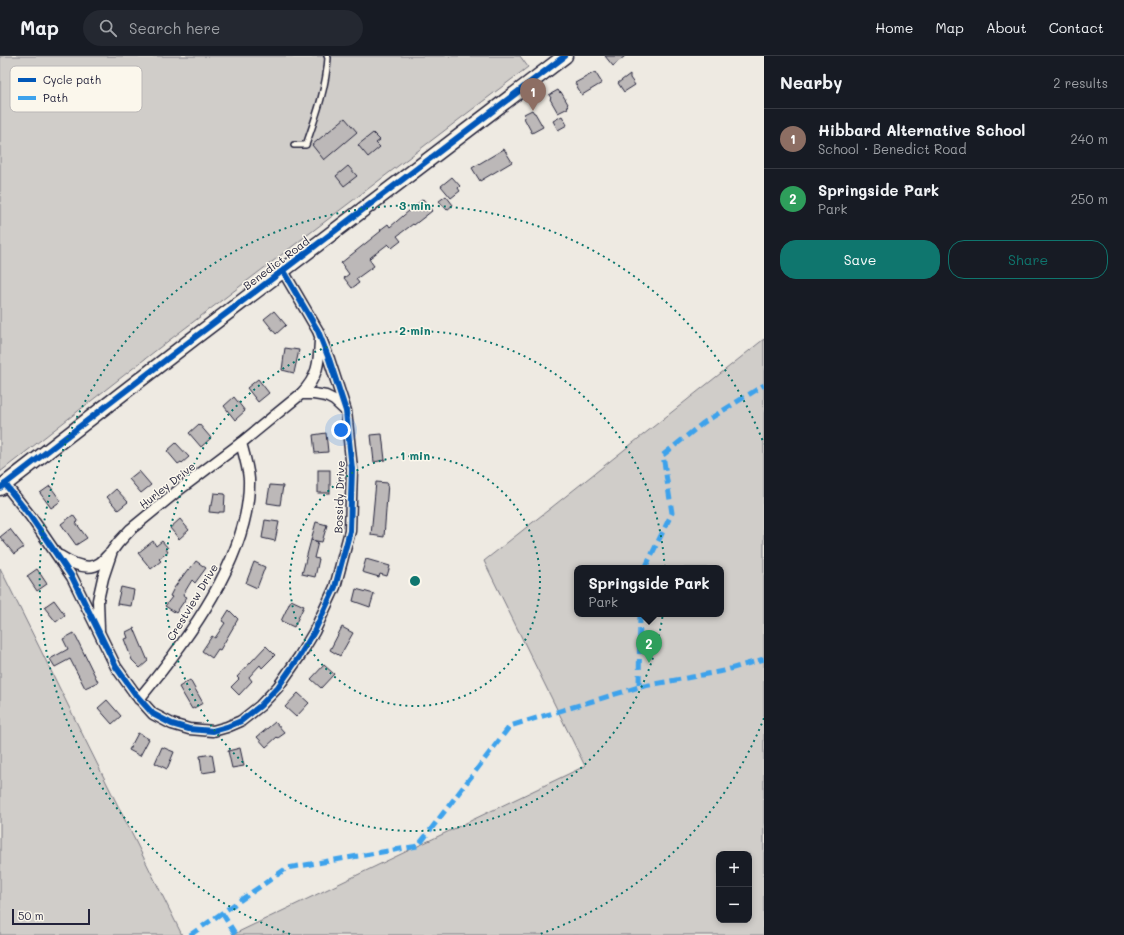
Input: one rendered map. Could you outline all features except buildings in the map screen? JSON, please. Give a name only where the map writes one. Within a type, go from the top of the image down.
[{"type":"street","name":"Benedict Road","points":[[2,486],[564,56]]},
{"type":"street","name":"Bossidy Drive","points":[[2,486],[31,517],[58,555],[72,578],[116,667],[153,714],[172,724],[189,730],[212,731],[241,721],[260,706],[278,687],[314,632],[335,587],[350,531],[352,469],[346,411],[329,359],[320,338],[300,298],[283,271]]},
{"type":"street","points":[[241,443],[301,394],[312,381],[319,363],[320,338]]},
{"type":"street","points":[[301,394],[326,396],[334,400],[346,411]]},
{"type":"street","name":"Hurley Drive","points":[[58,555],[74,564],[90,567],[99,564],[131,529],[180,489],[241,443]]},
{"type":"street","name":"Crestview Drive","points":[[140,699],[187,636],[219,584],[234,553],[246,513],[249,478],[241,443]]},
{"type":"street","name":"Hurley Drive","points":[[99,635],[98,600],[103,578],[112,551]]},
{"type":"lane","points":[[294,145],[306,145],[324,84],[328,57]]},
{"type":"shaded area","points":[[0,56],[520,56],[528,67],[159,348],[0,472]]},
{"type":"shaded area","points":[[764,339],[764,935],[232,935],[585,766],[484,561]]},
{"type":"shaded area","points":[[0,568],[182,935],[0,935]]},
{"type":"marked path","points":[[646,565],[672,513],[663,455],[703,423],[764,385]]},
{"type":"marked path","points":[[640,617],[639,687],[723,671],[764,659]]},
{"type":"marked path","points":[[190,935],[287,868],[418,846],[510,726],[639,687]]},
{"type":"marked path","points":[[222,913],[236,935]]},
{"type":"cycle path","points":[[0,488],[194,338],[565,56]]},
{"type":"cycle path","points":[[5,484],[31,517],[72,577],[116,667],[136,695],[153,714],[172,724],[189,729],[213,731],[241,721],[260,706],[278,687],[314,632],[335,587],[350,531],[352,469],[346,411],[318,331],[283,271]]},
{"type":"place","name":"Hibbard Alternative School","points":[[533,111]]},
{"type":"place","name":"Springside Park","points":[[649,663]]}]
